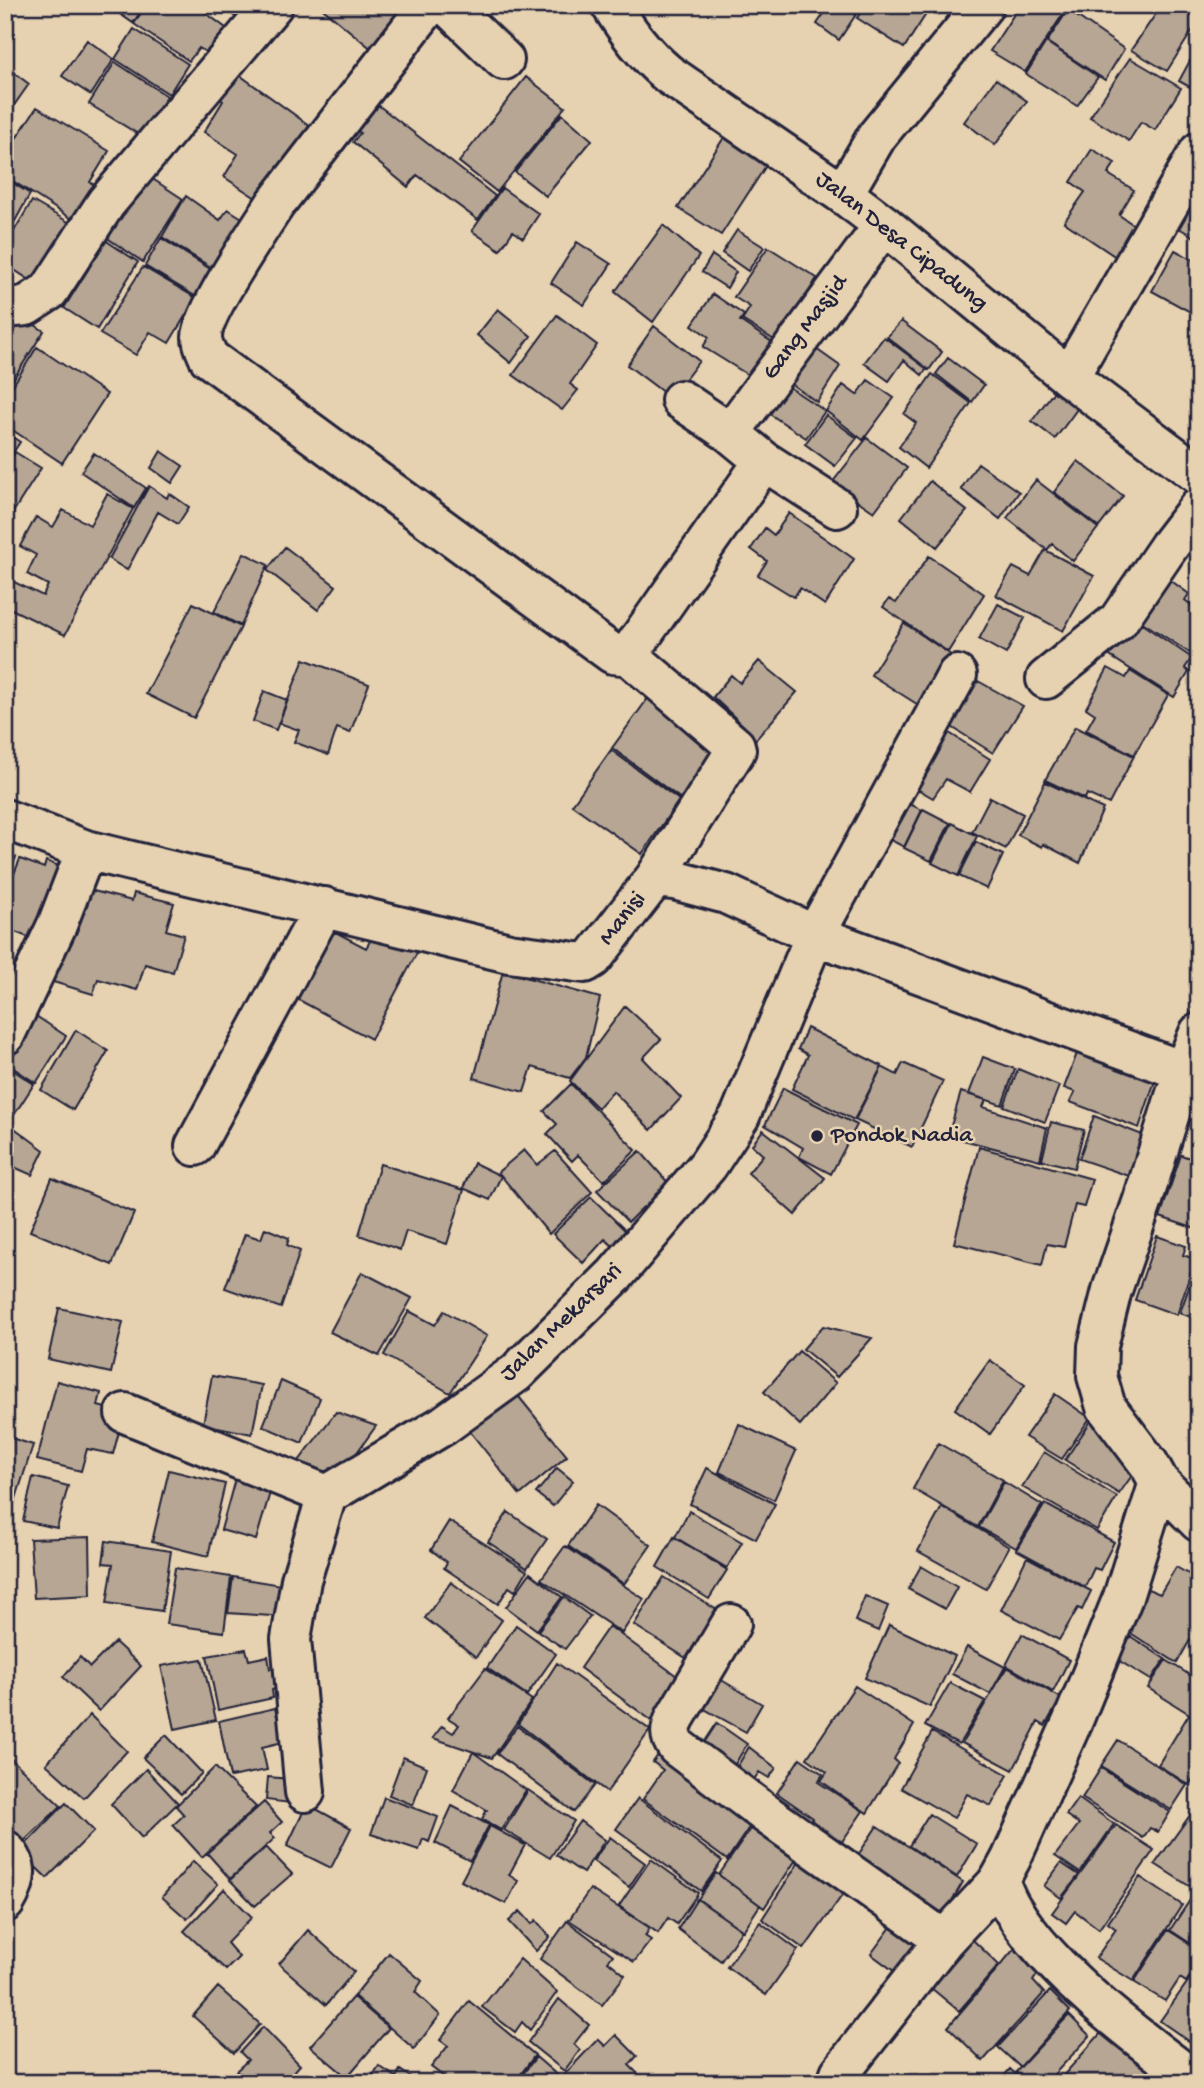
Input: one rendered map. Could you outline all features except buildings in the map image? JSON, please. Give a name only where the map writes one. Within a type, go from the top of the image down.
[{"type":"street","points":[[5,307],[26,306],[49,291],[106,203],[273,5]]},
{"type":"street","points":[[429,5],[276,203],[256,233],[208,318],[202,336],[204,349],[209,358],[613,654],[627,654],[735,746],[736,750],[655,878]]},
{"type":"street","points":[[447,5],[504,60]]},
{"type":"street","name":"Jalan Desa Cipadung","points":[[611,5],[628,33],[647,56],[668,74],[843,194],[1069,377],[1199,475]]},
{"type":"street","points":[[843,194],[877,136],[984,5]]},
{"type":"street","points":[[1069,377],[1199,152]]},
{"type":"street","name":"Gang Masjid","points":[[730,433],[884,225]]},
{"type":"street","points":[[681,400],[730,433],[764,461],[837,508]]},
{"type":"street","points":[[627,654],[764,461]]},
{"type":"street","points":[[1046,679],[1118,621],[1199,507]]},
{"type":"street","name":"Jalan Mekarsari","points":[[327,1495],[444,1425],[516,1373],[614,1275],[708,1166],[740,1116],[815,935],[957,675]]},
{"type":"street","name":"Manisi","points":[[5,819],[86,850],[509,953],[585,963],[593,958],[655,878],[674,880],[726,894],[815,935],[1183,1070]]},
{"type":"street","points":[[5,1035],[57,925],[86,850]]},
{"type":"street","points":[[195,1146],[324,907]]},
{"type":"street","points":[[1199,1033],[1183,1070],[1112,1290],[1098,1346],[1097,1376],[1106,1407],[1149,1464],[1159,1482],[1199,1522]]},
{"type":"street","points":[[125,1413],[327,1495],[301,1580],[291,1639],[305,1793]]},
{"type":"street","points":[[841,2073],[944,1940],[999,1881],[1011,1859],[1075,1716],[1118,1609],[1159,1482]]},
{"type":"street","points":[[731,1624],[675,1718],[671,1738],[677,1747],[944,1940]]},
{"type":"street","points":[[5,1850],[16,1875],[14,1888],[5,1902]]},
{"type":"street","points":[[999,1881],[1013,1910],[1051,1958],[1122,2024],[1198,2083]]},
{"type":"waterway","points":[[1189,1028],[1199,1006]]},
{"type":"place","name":"Pondok Nadia","points":[[817,1136]]}]
